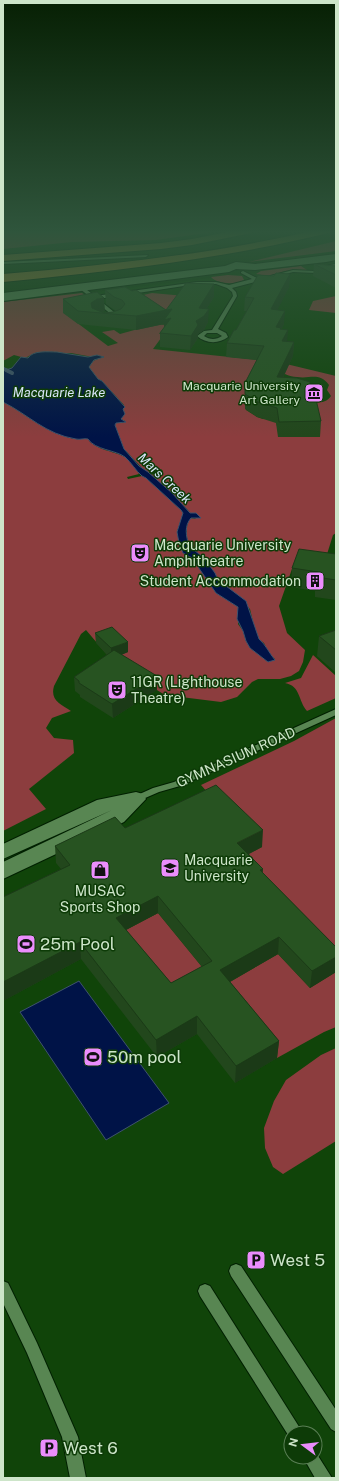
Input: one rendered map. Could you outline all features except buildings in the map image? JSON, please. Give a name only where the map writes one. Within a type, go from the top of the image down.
[{"type":"street","name":"GYMNASIUM ROAD","points":[[3,852],[104,805],[136,799]]},
{"type":"street","name":"GYMNASIUM ROAD","points":[[3,871],[117,817],[136,799]]},
{"type":"lane","points":[[95,299],[112,313]]},
{"type":"lane","points":[[214,331],[233,299]]},
{"type":"lane","points":[[104,314],[112,313],[119,315]]},
{"type":"lane","name":"GYMNASIUM ROAD","points":[[136,799],[156,790],[177,784],[336,712]]},
{"type":"lane","points":[[236,1271],[336,1424]]},
{"type":"lane","points":[[3,1288],[32,1348],[70,1437],[78,1478]]},
{"type":"lane","points":[[205,1291],[290,1425]]},
{"type":"lane","points":[[315,1465],[324,1478]]},
{"type":"shaded area","points":[[28,299],[90,299],[93,301],[64,313],[108,346],[118,343],[102,332],[114,330],[120,334],[156,324],[166,325],[159,334],[164,334],[153,349],[278,362],[336,376],[336,533],[333,535],[323,567],[320,569],[293,566],[279,606],[287,633],[305,650],[303,662],[299,671],[291,676],[280,679],[258,679],[252,682],[237,697],[221,702],[165,695],[115,664],[86,630],[81,634],[54,686],[53,691],[53,695],[57,701],[71,711],[52,718],[46,728],[54,738],[73,740],[74,753],[29,789],[46,809],[3,831],[3,402],[46,429],[65,437],[88,439],[95,446],[121,455],[129,460],[139,474],[127,477],[128,479],[142,476],[146,478],[183,513],[177,532],[183,553],[192,558],[216,593],[238,607],[238,624],[243,631],[250,648],[268,662],[275,659],[270,655],[264,643],[259,639],[250,609],[218,580],[209,566],[193,550],[187,536],[187,527],[190,518],[196,519],[172,493],[150,475],[163,473],[163,471],[161,469],[148,472],[144,470],[124,449],[115,425],[116,423],[123,423],[125,421],[121,419],[124,405],[102,381],[98,379],[89,367],[93,361],[98,359],[97,355],[93,357],[71,353],[35,353],[25,358],[14,355],[3,361],[3,302]],"holes":[[[276,369],[294,377],[318,377],[329,385],[327,390],[331,396],[329,399],[314,403],[307,402],[320,437],[279,437],[274,410],[263,419],[246,410],[245,401]]]},
{"type":"shaded area","name":"Macquarie University","points":[[35,299],[336,299],[336,1478],[3,1478],[3,303]]},
{"type":"shaded area","points":[[135,299],[184,299],[181,316]]},
{"type":"shaded area","points":[[336,299],[336,313],[309,310],[313,301]]},
{"type":"shaded area","points":[[313,655],[336,676],[336,698],[307,711],[294,687],[285,683],[301,678]]},
{"type":"shaded area","points":[[336,718],[336,967],[259,888],[216,802],[201,785],[294,741]]},
{"type":"shaded area","points":[[158,913],[212,979],[171,1001],[116,935]]},
{"type":"shaded area","points":[[278,954],[310,988],[336,972],[336,1027],[277,1058],[219,988]]},
{"type":"shaded area","points":[[336,1048],[336,1141],[283,1174],[273,1167],[265,1148],[264,1128],[274,1101],[286,1080],[321,1055]]},
{"type":"water","name":"Macquarie Lake","points":[[41,352],[57,352],[88,357],[97,355],[104,357],[94,360],[89,367],[98,379],[102,381],[125,407],[123,409],[125,414],[121,419],[126,422],[116,423],[115,425],[124,449],[139,466],[172,493],[190,513],[196,513],[201,518],[191,518],[187,524],[186,535],[189,546],[204,558],[215,573],[218,580],[246,601],[259,639],[275,660],[268,662],[250,648],[237,619],[238,607],[216,593],[192,558],[183,553],[177,532],[183,513],[181,510],[142,476],[125,457],[100,448],[91,443],[88,439],[65,437],[46,429],[3,402],[3,371],[12,368],[21,357],[28,358],[30,355]]},
{"type":"water","name":"50m pool","points":[[79,981],[169,1103],[106,1140],[20,1012]]},
{"type":"waterway","name":"Mars Creek","points":[[3,368],[8,371]]},
{"type":"waterway","name":"Mars Creek","points":[[8,371],[12,373]]},
{"type":"place","name":"Macquarie University Art Gallery","points":[[314,393]]},
{"type":"place","name":"Macquarie University Amphitheatre","points":[[140,553]]},
{"type":"place","name":"Student Accommodation","points":[[315,581]]},
{"type":"place","name":"11GR (Lighthouse Theatre)","points":[[117,690]]},
{"type":"place","name":"Macquarie University","points":[[170,868]]},
{"type":"place","name":"MUSAC Sports Shop","points":[[100,870]]},
{"type":"place","name":"25m Pool","points":[[26,944]]},
{"type":"place","name":"50m pool","points":[[93,1057]]},
{"type":"place","name":"West 5","points":[[256,1260]]},
{"type":"place","name":"West 6","points":[[49,1448]]}]
